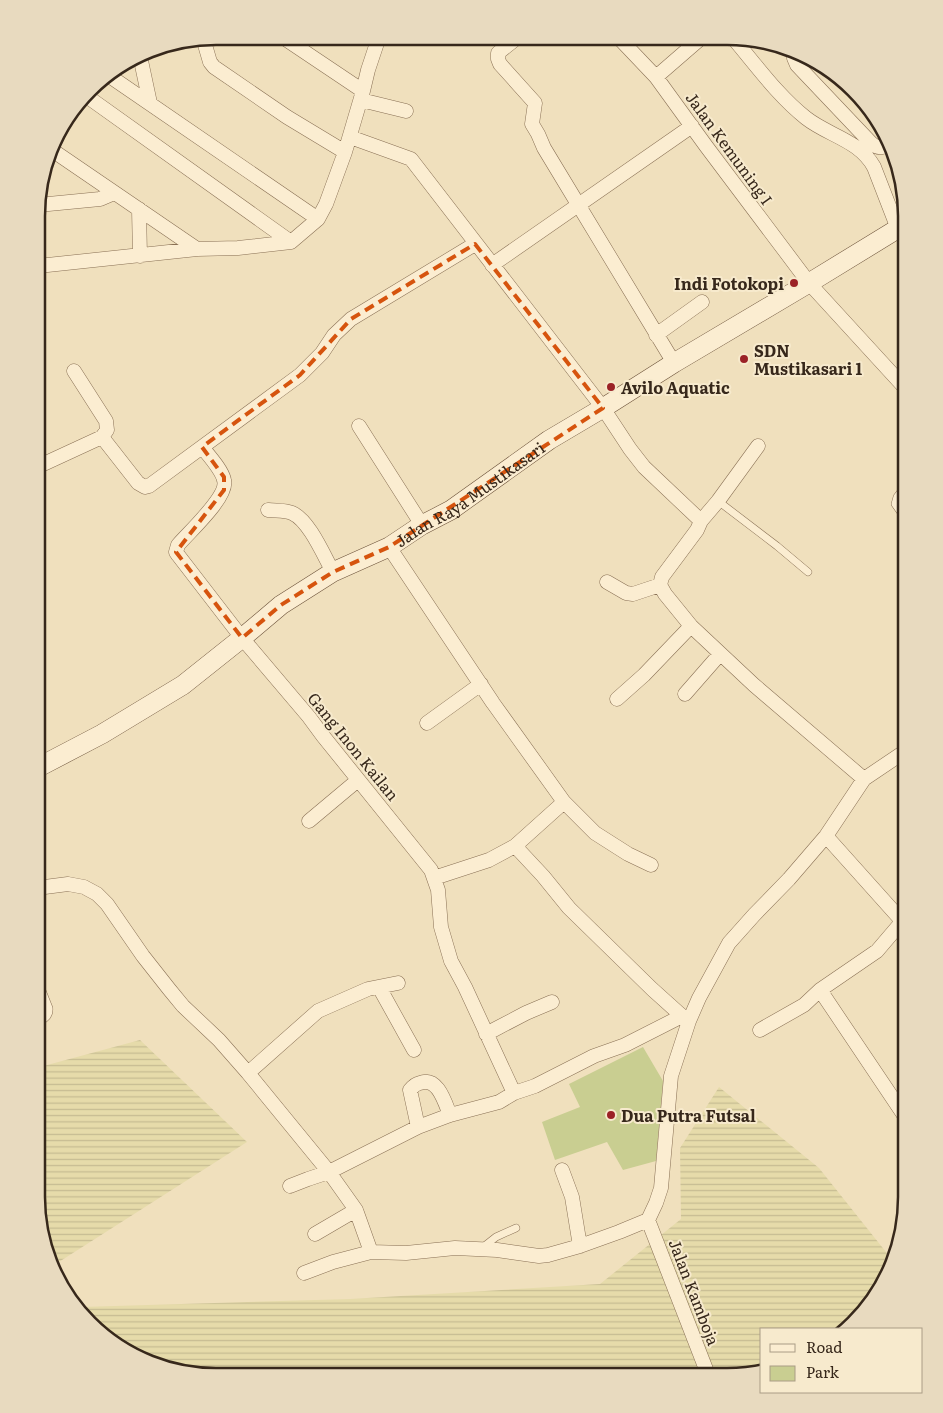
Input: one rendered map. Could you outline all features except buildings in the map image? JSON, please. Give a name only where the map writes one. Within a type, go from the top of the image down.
[{"type":"main road","name":"Jalan Raya Mustikasari","points":[[45,764],[102,734],[183,685],[281,605],[333,572],[389,547],[422,525],[451,510],[549,440],[898,228]]},
{"type":"street","points":[[205,45],[210,62],[214,67],[287,117],[346,152]]},
{"type":"street","points":[[293,45],[362,95],[406,111]]},
{"type":"street","points":[[45,265],[197,249],[238,248],[291,242],[318,219],[326,204],[346,152],[376,45]]},
{"type":"street","points":[[508,45],[500,51],[498,56],[500,64],[535,103],[532,124],[544,148],[674,363]]},
{"type":"street","name":"Jalan Kemuning I","points":[[626,45],[656,77],[809,283],[898,380]]},
{"type":"street","points":[[656,77],[693,45]]},
{"type":"street","points":[[739,46],[801,114],[823,129],[861,150],[869,158],[898,218]]},
{"type":"street","points":[[794,59],[797,65],[870,143],[876,147],[883,147]]},
{"type":"street","points":[[141,62],[150,103]]},
{"type":"street","points":[[115,79],[318,219]]},
{"type":"street","points":[[91,99],[291,242]]},
{"type":"street","points":[[492,265],[692,126]]},
{"type":"street","points":[[350,137],[411,159],[603,408],[644,467],[701,521]]},
{"type":"street","points":[[57,153],[197,249]]},
{"type":"street","points":[[46,204],[100,200],[114,193]]},
{"type":"street","points":[[139,209],[140,256]]},
{"type":"street","points":[[102,437],[138,483],[145,487],[149,486],[300,375],[322,353],[334,335],[351,319],[476,244]]},
{"type":"street","points":[[656,335],[702,302]]},
{"type":"street","points":[[45,463],[102,437],[107,430],[106,421],[74,371]]},
{"type":"street","points":[[359,426],[422,525]]},
{"type":"street","points":[[758,446],[701,521],[697,530],[662,577],[660,585],[691,626],[720,654],[782,710],[864,779]]},
{"type":"street","name":"Gang Inon Kailan","points":[[202,447],[224,477],[224,490],[213,507],[178,545],[176,552],[242,638],[309,717],[431,870],[434,878]]},
{"type":"street","points":[[268,510],[291,512],[300,517],[308,526],[333,572]]},
{"type":"street","points":[[389,547],[481,684],[564,802],[596,833],[628,854],[651,865]]},
{"type":"street","points":[[607,582],[626,593],[633,594],[660,585]]},
{"type":"street","points":[[617,699],[644,675],[691,626]]},
{"type":"street","points":[[685,694],[720,654]]},
{"type":"street","points":[[428,723],[481,684]]},
{"type":"street","points":[[304,1273],[333,1262],[371,1252],[406,1253],[455,1248],[539,1256],[580,1246],[648,1220],[661,1188],[671,1076],[686,1019],[730,943],[826,836],[864,779],[898,756]]},
{"type":"street","points":[[309,821],[358,780]]},
{"type":"street","points":[[514,1093],[451,961],[441,927],[438,890],[434,878],[489,860],[515,846],[564,802]]},
{"type":"street","points":[[826,836],[898,912]]},
{"type":"street","points":[[515,846],[576,915],[614,953],[686,1019]]},
{"type":"street","points":[[45,887],[68,884],[84,887],[97,894],[107,904],[169,990],[219,1040],[329,1172],[356,1210],[371,1252]]},
{"type":"street","points":[[760,1030],[804,1005],[820,990],[877,951],[898,927]]},
{"type":"street","points":[[248,1073],[318,1011],[368,989],[398,983]]},
{"type":"street","points":[[379,987],[414,1050]]},
{"type":"street","points":[[820,990],[898,1102]]},
{"type":"street","points":[[486,1034],[552,1002]]},
{"type":"street","points":[[290,1186],[329,1172],[418,1127],[450,1115],[499,1102],[514,1093],[535,1086],[594,1056],[626,1045],[686,1019]]},
{"type":"street","points":[[418,1127],[410,1090],[414,1085],[423,1081],[433,1084],[437,1088],[450,1115]]},
{"type":"street","points":[[562,1170],[572,1197],[580,1246]]},
{"type":"street","points":[[315,1234],[356,1210]]},
{"type":"street","name":"Jalan Kamboja","points":[[648,1220],[706,1368]]},
{"type":"lane","points":[[898,496],[895,504],[898,508]]},
{"type":"lane","points":[[718,501],[808,572]]},
{"type":"lane","points":[[45,998],[50,1012],[45,1019]]},
{"type":"lane","points":[[481,1249],[496,1236],[516,1228]]},
{"type":"highlighted area","points":[[475,244],[603,408],[389,547],[333,572],[281,605],[242,638],[176,552],[224,490],[224,477],[202,447],[300,375],[351,319]]},
{"type":"shaded area","points":[[140,1040],[247,1142],[58,1263],[46,1220],[45,1066]]},
{"type":"shaded area","points":[[719,1087],[819,1168],[888,1254],[869,1292],[856,1310],[840,1326],[837,1328],[760,1328],[760,1365],[739,1368],[216,1368],[193,1367],[150,1355],[112,1333],[85,1307],[350,1299],[600,1284],[681,1219],[680,1148]]},
{"type":"green space","name":"Dua Putra Futsal","points":[[643,1047],[663,1081],[656,1161],[623,1170],[607,1142],[555,1160],[542,1122],[580,1107],[569,1084]]},
{"type":"place","name":"Indi Fotokopi","points":[[794,283]]},
{"type":"place","name":"SDN Mustikasari 1","points":[[744,359]]},
{"type":"place","name":"Avilo Aquatic","points":[[611,387]]},
{"type":"place","name":"Dua Putra Futsal","points":[[611,1115]]}]
